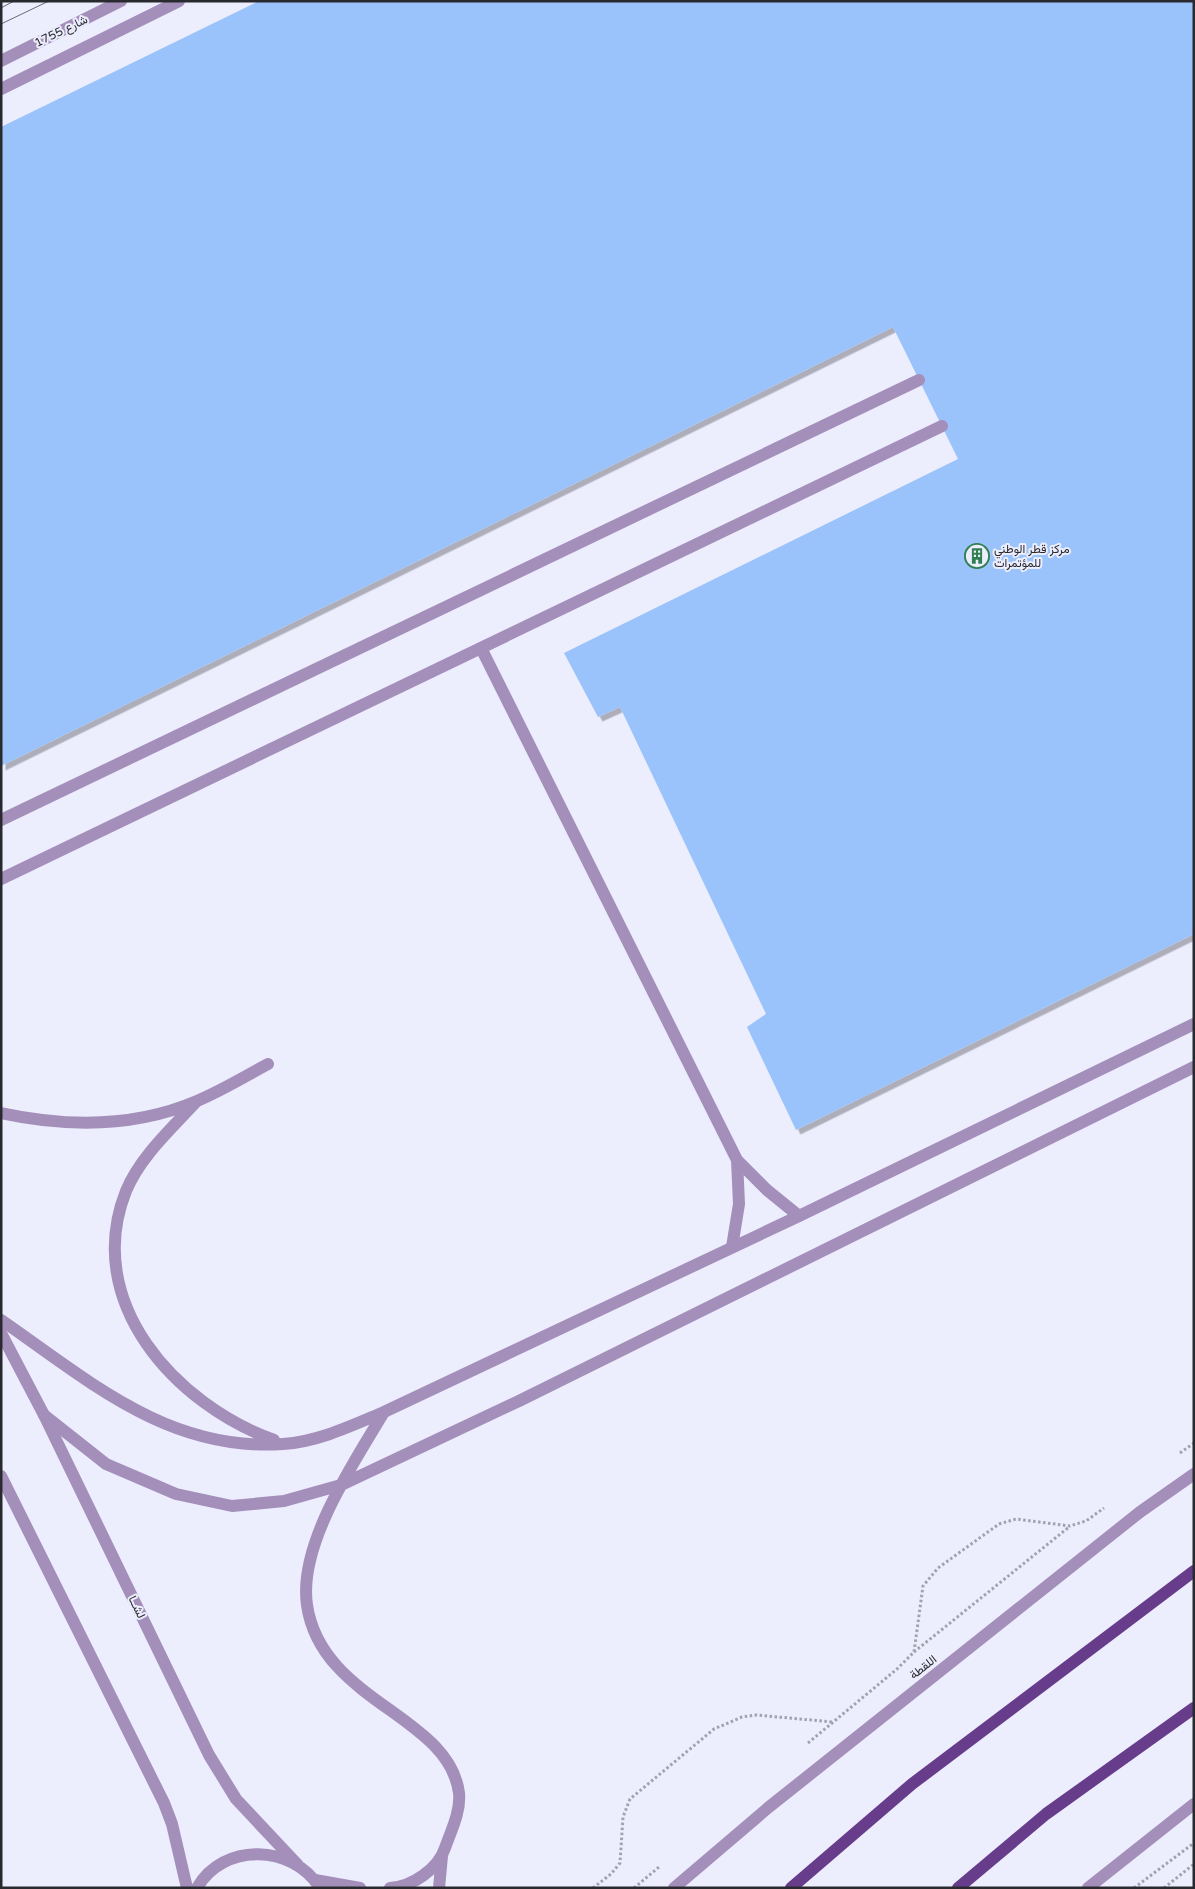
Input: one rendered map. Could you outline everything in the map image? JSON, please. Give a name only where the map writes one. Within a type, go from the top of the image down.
[{"type":"main road","points":[[791,1888],[912,1784],[1194,1571]]},
{"type":"main road","points":[[958,1888],[1046,1814],[1194,1708]]},
{"type":"street","name":"شارع 1755","points":[[1,61],[121,1]]},
{"type":"street","points":[[1,89],[179,1]]},
{"type":"street","points":[[1,820],[919,380]]},
{"type":"street","points":[[1,879],[942,426]]},
{"type":"street","points":[[481,648],[737,1160],[767,1190],[799,1216]]},
{"type":"street","points":[[1,1320],[126,1407],[159,1423],[198,1436],[244,1443],[284,1444],[338,1431],[384,1412],[732,1248],[1194,1024]]},
{"type":"street","points":[[1,1113],[41,1122],[94,1124],[146,1117],[196,1102],[268,1064]]},
{"type":"street","points":[[44,1415],[106,1464],[176,1494],[232,1506],[284,1501],[341,1485],[513,1404],[1194,1067]]},
{"type":"street","points":[[196,1102],[138,1167],[127,1189],[118,1213],[114,1237],[114,1262],[118,1286],[126,1309],[139,1331],[159,1360],[183,1386],[234,1423],[284,1444]]},
{"type":"street","points":[[732,1248],[739,1204],[737,1160]]},
{"type":"street","name":"لشــا","points":[[1,1333],[44,1415],[209,1755],[236,1799],[317,1884]]},
{"type":"street","points":[[384,1412],[341,1485],[321,1528],[308,1568],[307,1604],[314,1634],[330,1661],[352,1682],[436,1746],[447,1760],[459,1794],[456,1815],[442,1856],[439,1888]]},
{"type":"street","name":"اللقطة","points":[[674,1888],[823,1764],[1140,1512],[1194,1474]]},
{"type":"street","points":[[1,1476],[164,1803],[172,1824],[187,1888]]},
{"type":"street","points":[[1088,1888],[1194,1804]]},
{"type":"street","points":[[197,1888],[216,1866],[235,1857],[257,1853],[271,1855],[298,1865]]},
{"type":"street","points":[[390,1888],[396,1888],[423,1876],[442,1856]]},
{"type":"street","points":[[317,1884],[360,1888]]},
{"type":"path","points":[[1178,1454],[1194,1443]]},
{"type":"path","points":[[897,1669],[914,1652],[1070,1526],[1086,1521],[1109,1504]]},
{"type":"path","points":[[914,1652],[923,1586],[938,1568],[999,1524],[1016,1519],[1070,1526]]},
{"type":"path","points":[[593,1888],[612,1874],[620,1863],[623,1817],[630,1798],[714,1729],[742,1717],[756,1715],[834,1722]]},
{"type":"path","points":[[1134,1888],[1194,1843]]},
{"type":"path","points":[[1164,1888],[1194,1864]]},
{"type":"building","name":"مركز قطر الوطني للمؤتمرات","points":[[259,1],[1194,1],[1194,934],[796,1130],[747,1027],[766,1014],[620,707],[598,717],[564,653],[958,459],[893,327],[1,766],[1,127]]},
{"type":"tram line","points":[[1,8],[14,1]]},
{"type":"tram line","points":[[1,24],[49,1]]},
{"type":"place","name":"مركز قطر الوطني للمؤتمرات","points":[[977,556]]}]
